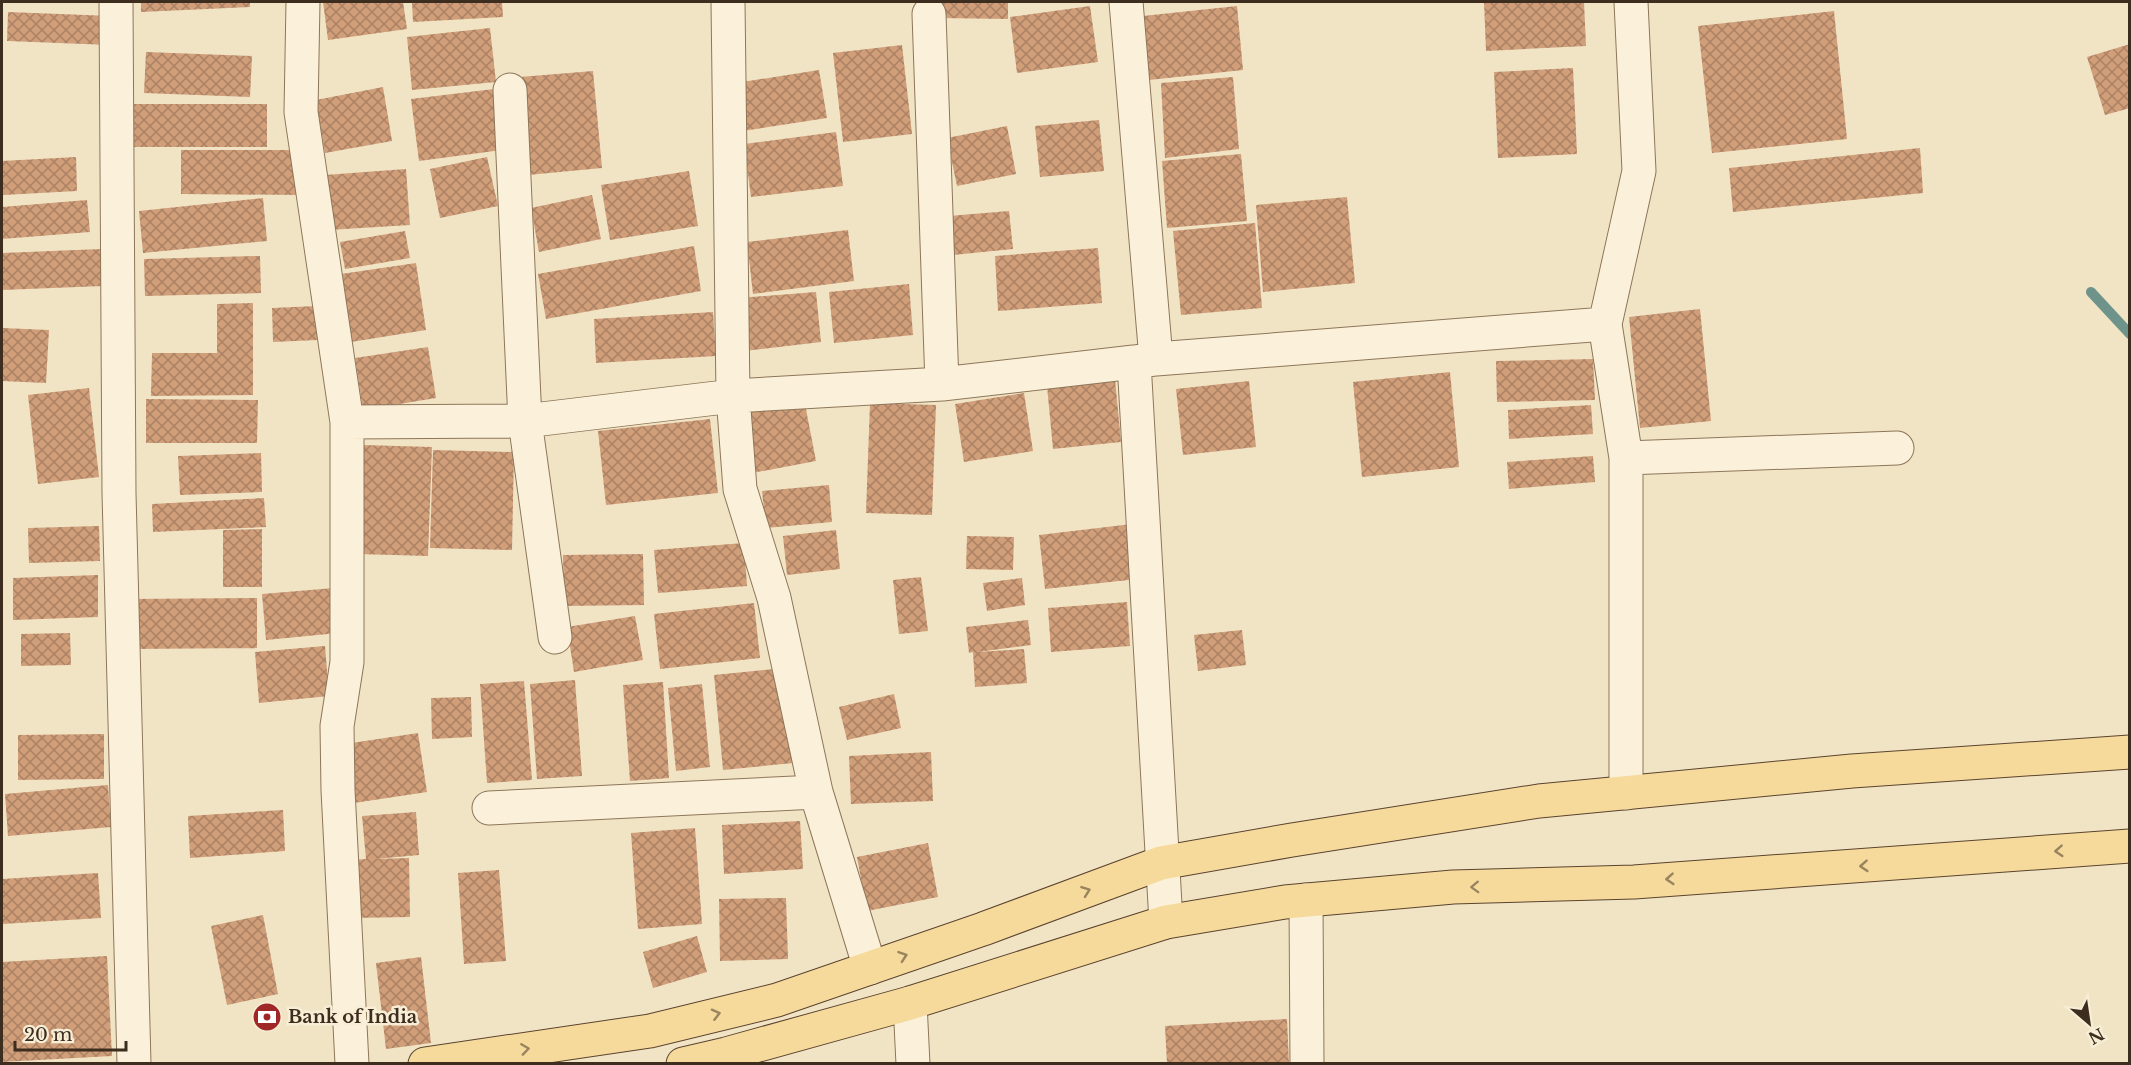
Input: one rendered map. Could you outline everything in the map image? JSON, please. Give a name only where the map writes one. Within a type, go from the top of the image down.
[{"type":"main road","points":[[425,1064],[650,1030],[777,1000],[983,929],[1161,863],[1539,801],[1852,771],[2114,752]]},
{"type":"main road","points":[[683,1064],[727,1059],[1166,922],[1285,902],[1453,887],[1634,882],[2123,846]]},
{"type":"street","points":[[116,2],[119,493],[134,1064]]},
{"type":"street","points":[[303,2],[301,112],[347,422],[347,662],[337,726],[338,790],[352,1064]]},
{"type":"street","points":[[728,2],[732,396],[740,489],[774,598],[816,792],[870,968]]},
{"type":"street","points":[[1126,2],[1145,361],[1161,863],[1166,922]]},
{"type":"street","points":[[1626,793],[1626,458],[1605,324],[1639,171],[1631,2]]},
{"type":"street","points":[[929,14],[942,384]]},
{"type":"street","points":[[510,90],[525,421],[555,637]]},
{"type":"street","points":[[347,422],[525,421],[732,396],[942,384],[1145,361],[1605,324]]},
{"type":"street","points":[[1626,458],[1897,448]]},
{"type":"street","points":[[489,808],[816,792]]},
{"type":"street","points":[[1306,900],[1307,1064]]},
{"type":"street","points":[[910,1003],[913,1064]]},
{"type":"building","points":[[141,2],[250,2],[250,7],[141,12]]},
{"type":"building","points":[[323,2],[403,2],[407,29],[328,40]]},
{"type":"building","points":[[412,2],[502,2],[503,17],[413,22]]},
{"type":"building","points":[[937,2],[1008,2],[1008,19],[937,18]]},
{"type":"building","points":[[1484,2],[1584,2],[1586,46],[1486,51]]},
{"type":"building","points":[[1090,6],[1098,62],[1017,73],[1010,17]]},
{"type":"building","points":[[1237,6],[1243,70],[1149,80],[1143,16]]},
{"type":"building","points":[[1834,11],[1847,139],[1712,153],[1698,26]]},
{"type":"building","points":[[8,12],[111,16],[110,45],[7,41]]},
{"type":"building","points":[[490,28],[496,82],[412,90],[407,37]]},
{"type":"building","points":[[2130,44],[2130,108],[2105,115],[2087,57]]},
{"type":"building","points":[[902,45],[912,134],[843,142],[833,53]]},
{"type":"building","points":[[146,52],[252,56],[250,97],[144,93]]},
{"type":"building","points":[[1573,68],[1577,154],[1498,158],[1494,72]]},
{"type":"building","points":[[819,70],[827,118],[743,131],[736,83]]},
{"type":"building","points":[[593,71],[602,168],[528,175],[520,77]]},
{"type":"building","points":[[1233,77],[1239,149],[1165,158],[1161,83]]},
{"type":"building","points":[[383,87],[392,141],[325,153],[316,100]]},
{"type":"building","points":[[494,89],[502,150],[419,161],[411,99]]},
{"type":"building","points":[[131,104],[267,104],[267,147],[131,147]]},
{"type":"building","points":[[1099,120],[1104,171],[1040,177],[1035,126]]},
{"type":"building","points":[[1007,126],[1016,174],[957,186],[947,138]]},
{"type":"building","points":[[836,132],[843,186],[751,197],[744,144]]},
{"type":"building","points":[[1920,148],[1923,193],[1733,212],[1729,168]]},
{"type":"building","points":[[181,150],[300,150],[300,195],[181,194]]},
{"type":"building","points":[[1241,154],[1247,221],[1167,228],[1162,161]]},
{"type":"building","points":[[76,157],[77,191],[3,195],[2,161]]},
{"type":"building","points":[[487,157],[498,206],[440,218],[430,169]]},
{"type":"building","points":[[406,169],[410,225],[329,230],[325,175]]},
{"type":"building","points":[[689,171],[698,226],[610,240],[601,185]]},
{"type":"building","points":[[592,195],[601,239],[539,252],[531,208]]},
{"type":"building","points":[[1347,197],[1355,283],[1263,292],[1256,205]]},
{"type":"building","points":[[263,198],[267,241],[143,253],[139,211]]},
{"type":"building","points":[[87,200],[90,232],[2,239],[2,207]]},
{"type":"building","points":[[1009,211],[1013,249],[953,255],[949,216]]},
{"type":"building","points":[[1255,223],[1262,308],[1181,315],[1173,231]]},
{"type":"building","points":[[848,230],[854,281],[753,294],[747,242]]},
{"type":"building","points":[[405,231],[410,258],[345,269],[340,242]]},
{"type":"building","points":[[694,246],[701,291],[546,319],[538,274]]},
{"type":"building","points":[[1098,248],[1102,303],[998,311],[995,256]]},
{"type":"building","points":[[101,249],[103,286],[2,290],[2,253]]},
{"type":"building","points":[[260,256],[261,293],[145,296],[144,259]]},
{"type":"building","points":[[416,263],[426,330],[351,342],[341,274]]},
{"type":"building","points":[[909,284],[913,335],[834,343],[829,292]]},
{"type":"building","points":[[816,292],[821,342],[744,351],[738,298]]},
{"type":"building","points":[[253,303],[253,395],[151,396],[152,353],[217,353],[217,304]]},
{"type":"building","points":[[316,306],[317,340],[273,342],[272,308]]},
{"type":"building","points":[[1700,309],[1711,421],[1640,428],[1629,317]]},
{"type":"building","points":[[713,312],[716,356],[596,363],[594,319]]},
{"type":"building","points":[[2,328],[49,330],[46,383],[2,381]]},
{"type":"building","points":[[428,347],[436,398],[363,410],[355,358]]},
{"type":"building","points":[[1593,359],[1595,400],[1497,402],[1496,361]]},
{"type":"building","points":[[1450,372],[1459,467],[1362,477],[1353,382]]},
{"type":"building","points":[[1115,379],[1121,442],[1053,449],[1047,386]]},
{"type":"building","points":[[1249,381],[1256,447],[1183,455],[1176,389]]},
{"type":"building","points":[[89,388],[99,477],[38,484],[28,395]]},
{"type":"building","points":[[1024,393],[1033,451],[964,462],[955,404]]},
{"type":"building","points":[[146,399],[258,400],[257,443],[146,443]]},
{"type":"building","points":[[804,399],[816,461],[752,473],[741,410]]},
{"type":"building","points":[[870,403],[936,405],[932,515],[866,513]]},
{"type":"building","points":[[1591,405],[1593,434],[1509,439],[1508,410]]},
{"type":"building","points":[[710,419],[718,493],[606,505],[598,431]]},
{"type":"building","points":[[363,445],[432,447],[428,556],[358,554]]},
{"type":"building","points":[[433,450],[514,452],[512,550],[430,548]]},
{"type":"building","points":[[261,453],[262,492],[180,495],[178,456]]},
{"type":"building","points":[[1593,456],[1595,482],[1509,489],[1507,462]]},
{"type":"building","points":[[829,485],[832,522],[766,528],[762,491]]},
{"type":"building","points":[[264,498],[266,527],[153,532],[152,504]]},
{"type":"building","points":[[1132,524],[1138,579],[1045,589],[1039,535]]},
{"type":"building","points":[[99,526],[100,561],[29,563],[28,528]]},
{"type":"building","points":[[262,529],[262,587],[223,587],[223,530]]},
{"type":"building","points":[[836,530],[840,569],[787,575],[783,536]]},
{"type":"building","points":[[967,536],[1014,537],[1013,570],[966,569]]},
{"type":"building","points":[[744,543],[747,586],[658,593],[654,550]]},
{"type":"building","points":[[643,554],[644,605],[564,606],[563,555]]},
{"type":"building","points":[[98,575],[98,617],[13,620],[13,578]]},
{"type":"building","points":[[921,577],[928,631],[899,634],[893,580]]},
{"type":"building","points":[[1022,578],[1025,605],[987,611],[983,583]]},
{"type":"building","points":[[334,588],[338,633],[266,640],[262,594]]},
{"type":"building","points":[[257,598],[257,648],[131,649],[131,599]]},
{"type":"building","points":[[1127,602],[1130,646],[1051,652],[1048,608]]},
{"type":"building","points":[[754,603],[760,658],[660,669],[654,614]]},
{"type":"building","points":[[635,616],[643,660],[574,672],[567,627]]},
{"type":"building","points":[[1028,620],[1031,645],[977,652],[1024,649],[1027,683],[975,687],[973,652],[969,653],[966,627]]},
{"type":"building","points":[[1242,630],[1246,665],[1198,671],[1194,635]]},
{"type":"building","points":[[70,633],[71,665],[21,666],[21,634]]},
{"type":"building","points":[[325,646],[329,696],[259,703],[255,652]]},
{"type":"building","points":[[784,668],[793,763],[723,770],[714,675]]},
{"type":"building","points":[[575,680],[582,776],[537,779],[530,684]]},
{"type":"building","points":[[524,681],[532,780],[487,783],[480,684]]},
{"type":"building","points":[[663,682],[669,778],[630,781],[623,685]]},
{"type":"building","points":[[702,684],[710,767],[676,771],[668,688]]},
{"type":"building","points":[[894,694],[901,728],[847,740],[839,707]]},
{"type":"building","points":[[471,697],[472,737],[432,739],[431,698]]},
{"type":"building","points":[[418,733],[427,792],[354,803],[345,744]]},
{"type":"building","points":[[104,734],[104,779],[18,780],[18,735]]},
{"type":"building","points":[[931,752],[933,801],[851,804],[849,756]]},
{"type":"building","points":[[108,785],[111,827],[8,836],[5,794]]},
{"type":"building","points":[[283,810],[285,851],[190,858],[188,816]]},
{"type":"building","points":[[416,812],[419,855],[375,859],[409,858],[410,917],[353,918],[352,860],[366,859],[362,816]]},
{"type":"building","points":[[800,821],[803,869],[724,874],[722,825]]},
{"type":"building","points":[[695,828],[702,924],[638,929],[631,833]]},
{"type":"building","points":[[928,843],[938,897],[867,911],[857,857]]},
{"type":"building","points":[[499,870],[506,961],[464,964],[458,873]]},
{"type":"building","points":[[98,873],[101,918],[2,924],[2,879]]},
{"type":"building","points":[[786,898],[788,959],[720,961],[719,899]]},
{"type":"building","points":[[263,915],[278,994],[227,1005],[211,926]]},
{"type":"building","points":[[697,936],[707,972],[653,988],[643,952]]},
{"type":"building","points":[[107,956],[112,1056],[2,1062],[2,962]]},
{"type":"building","points":[[421,957],[431,1043],[386,1049],[376,963]]},
{"type":"building","points":[[1287,1019],[1289,1064],[1167,1064],[1165,1026]]},
{"type":"waterway","points":[[2091,292],[2130,334]]},
{"type":"place","name":"Bank of India","points":[[267,1017]]}]
